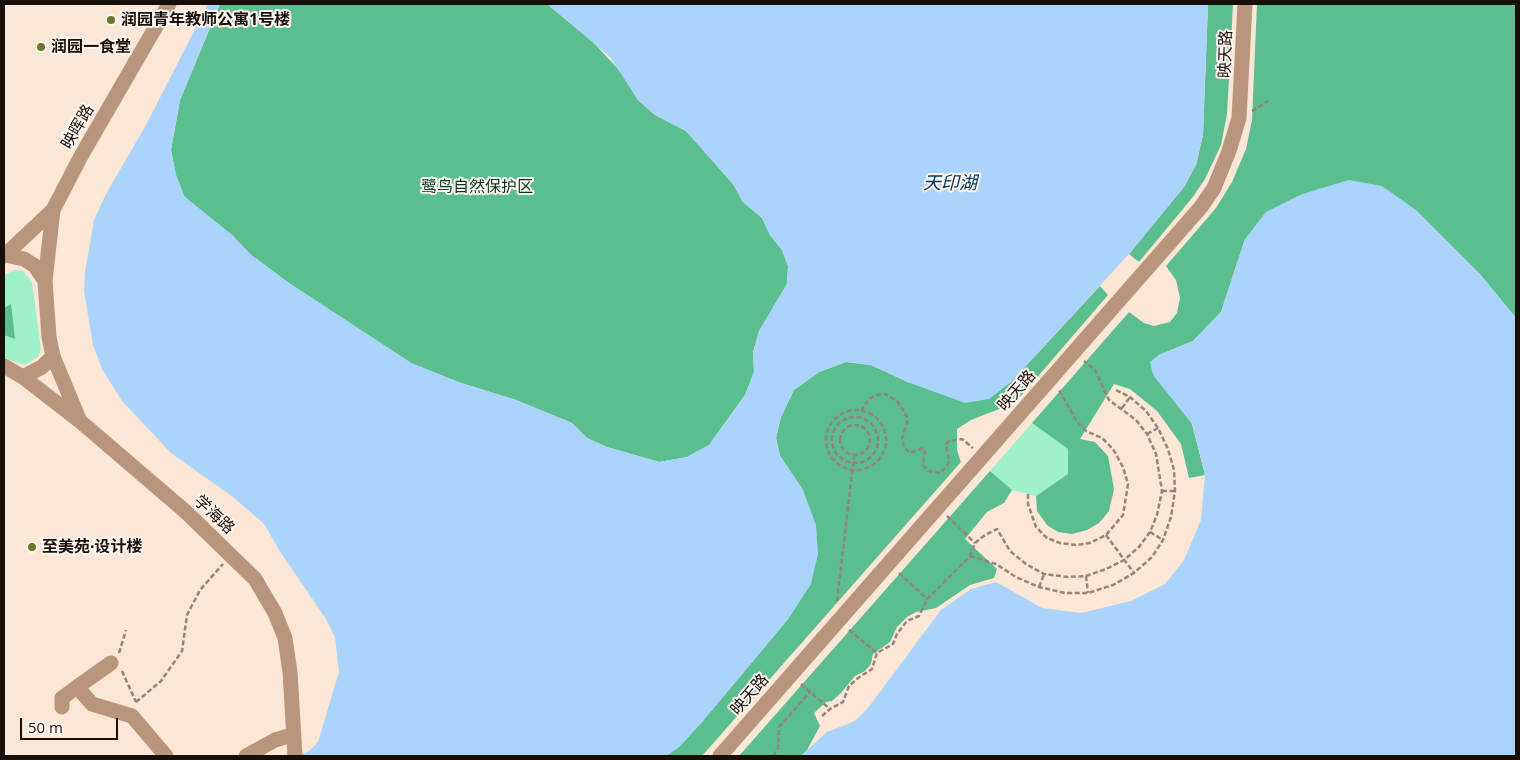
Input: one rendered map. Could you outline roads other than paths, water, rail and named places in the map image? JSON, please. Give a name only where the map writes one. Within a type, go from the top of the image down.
[{"type":"street","name":"映晖路","points":[[4,255],[53,210],[81,156],[169,4]]},
{"type":"street","name":"映天路","points":[[720,756],[1147,269],[1214,188],[1230,150],[1239,118],[1245,4]]},
{"type":"street","points":[[53,210],[44,281],[46,312],[53,356],[81,422]]},
{"type":"street","points":[[4,255],[24,259],[35,266],[44,281]]},
{"type":"street","points":[[23,377],[42,367],[53,356]]},
{"type":"street","name":"学海路","points":[[4,366],[23,377],[81,422],[186,512],[255,579],[275,613],[285,638],[290,672],[292,735],[295,754]]},
{"type":"street","points":[[62,707],[62,698],[118,664]]},
{"type":"street","points":[[78,687],[92,704],[134,709],[166,756]]},
{"type":"street","points":[[246,756],[275,740],[292,735]]},
{"type":"water","name":"天印湖","points":[[208,4],[220,4],[180,100],[171,150],[176,175],[184,196],[231,234],[251,255],[289,283],[411,363],[458,382],[516,400],[572,423],[587,438],[607,447],[659,462],[687,457],[709,445],[745,396],[754,372],[753,353],[759,331],[787,284],[788,266],[782,250],[770,235],[762,218],[743,202],[733,184],[686,131],[655,115],[638,100],[610,57],[547,4],[1208,4],[1203,135],[1196,165],[1184,187],[1129,254],[1011,382],[989,399],[965,403],[910,383],[871,365],[846,362],[819,372],[794,390],[781,417],[776,438],[780,456],[803,490],[816,525],[818,554],[811,584],[789,618],[702,722],[679,747],[666,756],[296,756],[309,751],[318,742],[339,672],[335,637],[326,619],[279,550],[264,524],[233,497],[171,453],[122,401],[102,369],[93,345],[84,291],[85,272],[94,220],[106,194],[146,125]]},
{"type":"water","points":[[1349,180],[1382,186],[1416,210],[1479,273],[1516,318],[1516,756],[801,756],[827,732],[855,721],[868,708],[941,610],[971,589],[996,582],[1042,608],[1081,613],[1131,601],[1165,584],[1184,560],[1201,520],[1205,475],[1192,424],[1153,375],[1150,362],[1159,355],[1193,341],[1221,312],[1245,239],[1266,212],[1302,194]]},
{"type":"place","name":"润园青年教师公寓1号楼","points":[[111,20]]},
{"type":"place","name":"润园一食堂","points":[[41,47]]},
{"type":"place","name":"至美苑·设计楼","points":[[32,547]]},
{"type":"park label","name":"鹭鸟自然保护区","points":[[477,187]]}]
